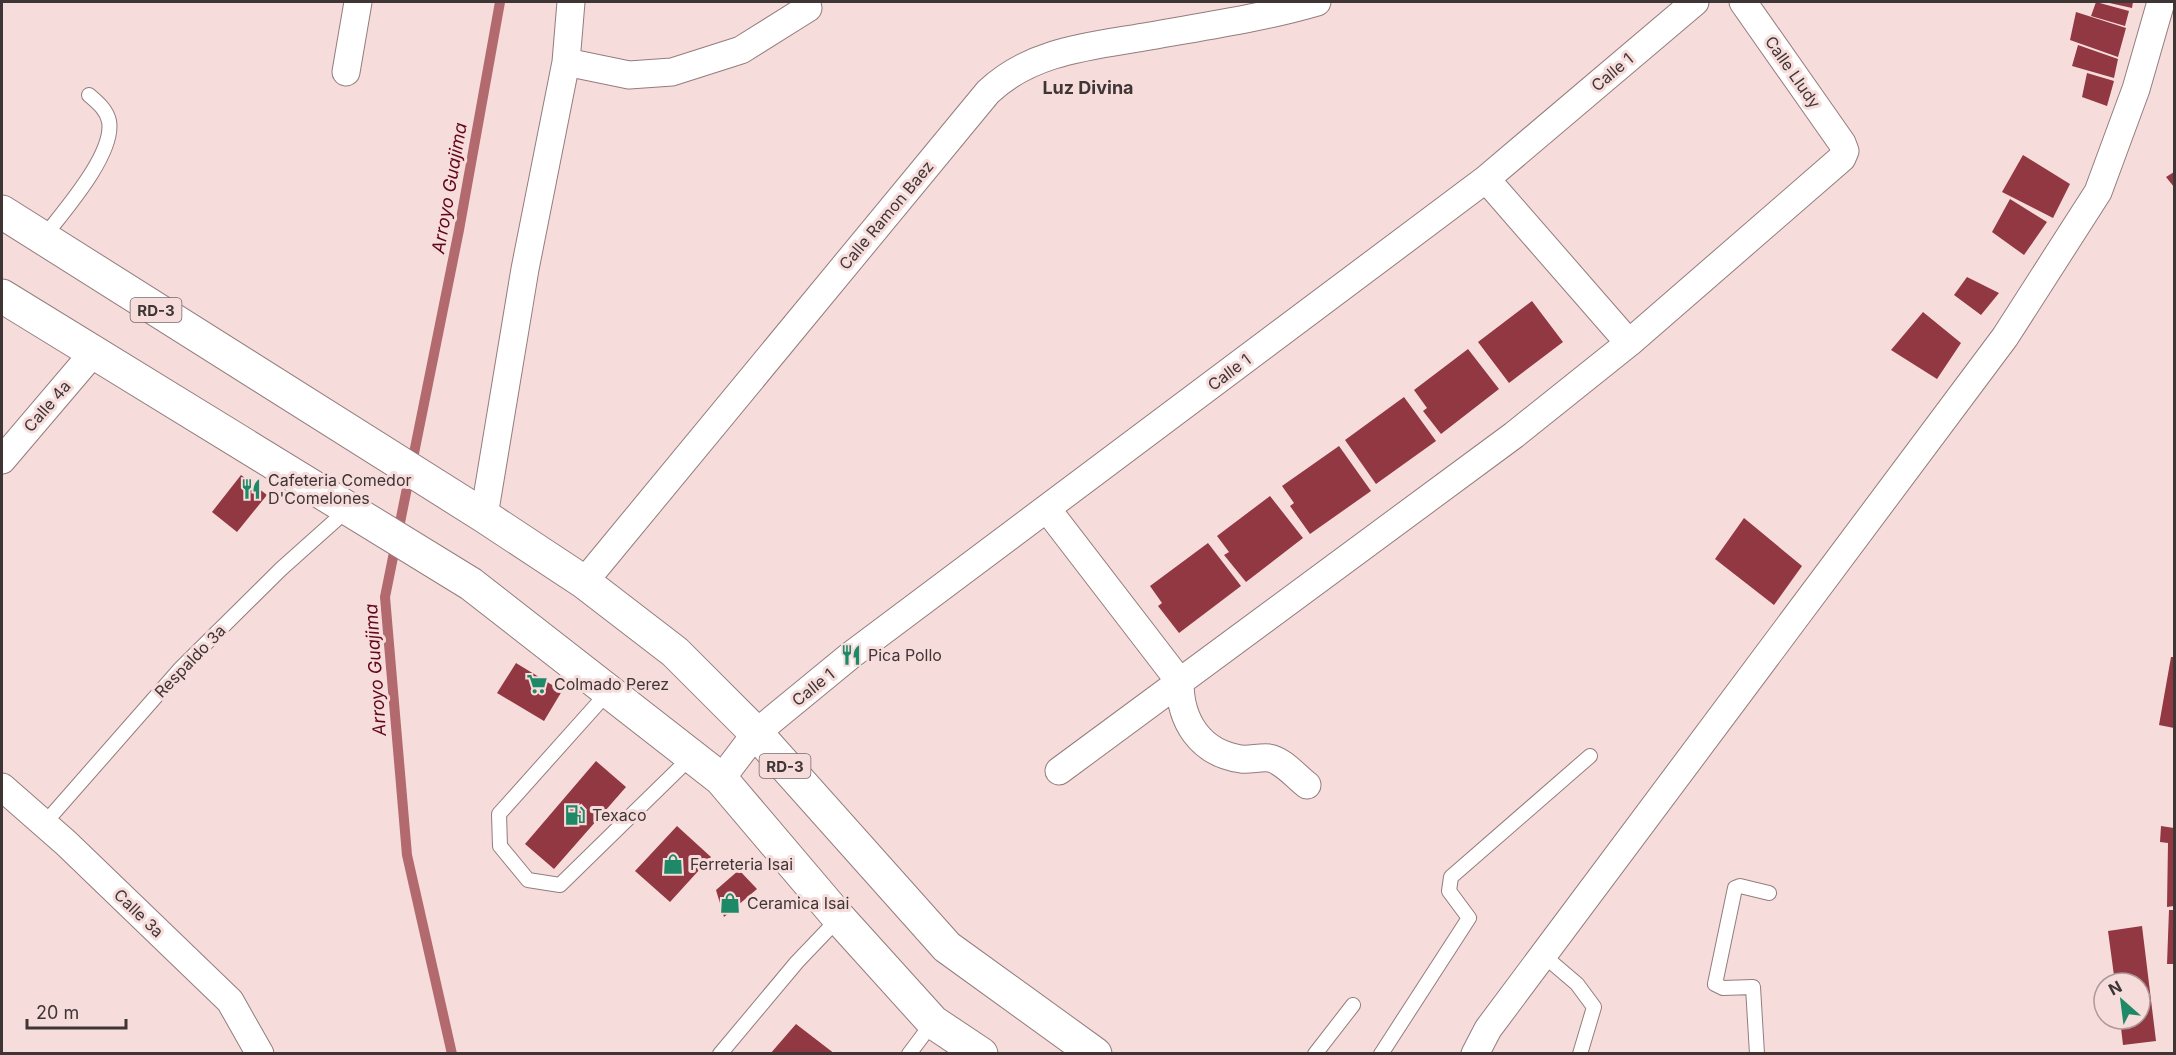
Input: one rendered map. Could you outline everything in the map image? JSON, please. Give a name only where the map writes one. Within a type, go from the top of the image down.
[{"type":"main road","name":"RD-3","points":[[2,212],[584,582],[675,652],[756,733],[947,948],[1095,1053]]},
{"type":"main road","points":[[2,296],[298,480],[471,584],[721,778],[839,918],[933,1022],[981,1053]]},
{"type":"street","points":[[346,72],[358,2]]},
{"type":"street","points":[[470,508],[525,268],[566,62],[571,2]]},
{"type":"street","name":"Calle Ramon Baez","points":[[584,582],[980,101],[1004,76],[1023,65],[1065,50],[1277,7],[1317,2]]},
{"type":"street","name":"Calle 1","points":[[721,778],[756,733],[851,655],[1486,179],[1695,2]]},
{"type":"street","name":"Calle Lludy","points":[[1629,343],[1842,158],[1845,151],[1842,143],[1743,2]]},
{"type":"street","points":[[1475,1053],[1488,1029],[2012,327],[2098,192],[2136,89],[2161,2]]},
{"type":"street","points":[[566,62],[628,75],[672,72],[741,50],[808,8]]},
{"type":"street","points":[[1059,771],[1514,435],[1629,343],[1486,179]]},
{"type":"street","name":"Calle 4a","points":[[2,460],[93,353]]},
{"type":"street","points":[[1047,509],[1180,682],[1183,715],[1209,747],[1222,756],[1244,760],[1269,758],[1281,763],[1307,785]]},
{"type":"street","name":"Calle 3a","points":[[2,787],[45,824],[230,1001],[260,1053]]},
{"type":"lane","points":[[43,238],[94,167],[109,136],[104,108],[89,95]]},
{"type":"lane","name":"Respaldo 3a","points":[[45,824],[180,669],[281,568],[347,510]]},
{"type":"lane","points":[[609,691],[499,814],[500,846],[528,880],[560,885],[692,756]]},
{"type":"lane","points":[[1381,1053],[1469,918],[1449,891],[1451,877],[1590,756]]},
{"type":"lane","points":[[1757,1053],[1753,987],[1723,988],[1715,984],[1735,888],[1740,886],[1769,893]]},
{"type":"lane","points":[[720,1053],[839,918]]},
{"type":"lane","points":[[1543,955],[1577,984],[1594,1007],[1581,1053]]},
{"type":"lane","points":[[1315,1053],[1353,1005]]},
{"type":"lane","points":[[909,1053],[933,1022]]},
{"type":"building","points":[[2096,2],[2129,11],[2125,26],[2091,16]]},
{"type":"building","points":[[2105,2],[2133,2],[2132,8]]},
{"type":"building","points":[[2076,12],[2126,28],[2118,57],[2070,40]]},
{"type":"building","points":[[2078,45],[2118,59],[2114,78],[2072,66]]},
{"type":"building","points":[[2087,73],[2114,81],[2107,106],[2082,97]]},
{"type":"building","points":[[2023,155],[2070,184],[2053,218],[2002,192]]},
{"type":"building","points":[[2174,172],[2174,187],[2166,177]]},
{"type":"building","points":[[2010,199],[2047,222],[2024,255],[1992,232]]},
{"type":"building","points":[[1967,277],[1999,293],[1981,315],[1954,295]]},
{"type":"building","points":[[1532,301],[1563,342],[1509,383],[1478,342]]},
{"type":"building","points":[[1923,312],[1961,343],[1937,379],[1891,350]]},
{"type":"building","points":[[1468,349],[1499,389],[1441,434],[1423,411],[1427,408],[1414,390]]},
{"type":"building","points":[[1404,397],[1436,441],[1376,484],[1345,440]]},
{"type":"building","points":[[1339,446],[1371,491],[1310,534],[1290,506],[1294,503],[1282,486]]},
{"type":"building","points":[[241,475],[267,495],[237,532],[212,512]]},
{"type":"building","points":[[1270,496],[1303,538],[1246,582],[1224,555],[1229,552],[1217,536]]},
{"type":"building","points":[[1744,518],[1802,566],[1774,605],[1715,559]]},
{"type":"building","points":[[1208,543],[1241,586],[1179,633],[1158,606],[1162,603],[1150,586]]},
{"type":"building","points":[[2171,657],[2174,657],[2174,728],[2159,725]]},
{"type":"building","points":[[516,663],[562,691],[544,721],[497,693]]},
{"type":"building","name":"Texaco","points":[[596,761],[626,787],[554,869],[525,844]]},
{"type":"building","name":"Ferreteria Isai","points":[[677,826],[711,857],[670,902],[635,871]]},
{"type":"building","points":[[2161,826],[2174,828],[2174,906],[2167,907],[2168,843],[2160,842]]},
{"type":"building","name":"Ceramica Isai","points":[[739,870],[757,889],[724,917],[716,890]]},
{"type":"building","points":[[2169,910],[2174,910],[2174,964],[2167,964]]},
{"type":"building","points":[[2142,926],[2147,971],[2113,971],[2108,931]]},
{"type":"building","points":[[2152,1008],[2156,1041],[2123,1045],[2121,1031],[2152,1031]]},
{"type":"building","points":[[796,1024],[835,1054],[770,1054]]},
{"type":"waterway","name":"Arroyo Guajima","points":[[452,1054],[407,855],[385,597],[459,230],[500,2]]},
{"type":"place","name":"Cafeteria Comedor D'Comelones","points":[[251,489]]},
{"type":"place","name":"Pica Pollo","points":[[851,655]]},
{"type":"place","name":"Colmado Perez","points":[[537,684]]},
{"type":"place","name":"Texaco","points":[[575,815]]},
{"type":"place","name":"Ferreteria Isai","points":[[673,864]]},
{"type":"place","name":"Ceramica Isai","points":[[730,903]]},
{"type":"district","name":"Luz Divina","points":[[1088,87]]}]
